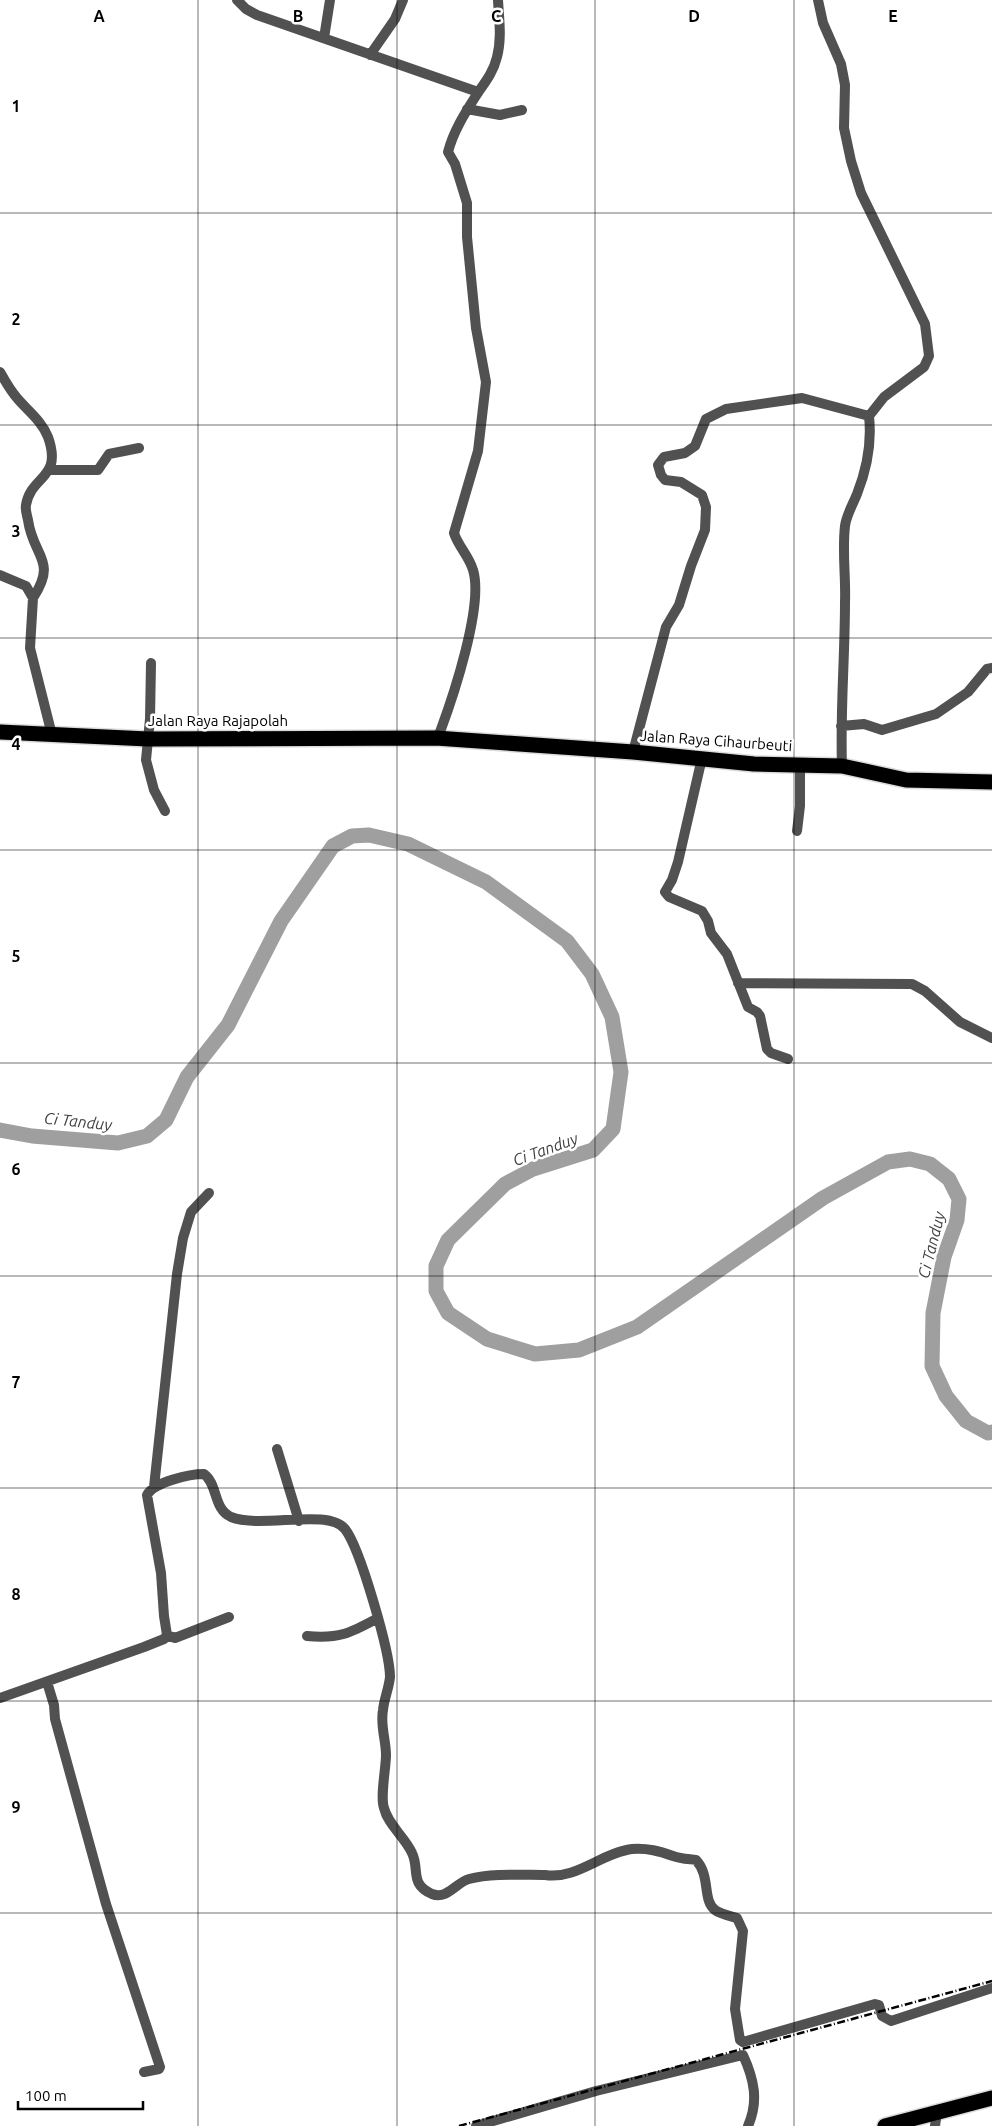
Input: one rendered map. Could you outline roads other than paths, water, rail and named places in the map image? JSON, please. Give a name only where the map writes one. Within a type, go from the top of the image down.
[{"type":"highway","name":"Jalan Raya Rajapolah","points":[[0,732],[148,739],[436,738]]},
{"type":"highway","name":"Jalan Raya Cihaurbeuti","points":[[436,738],[633,752],[754,764],[842,766],[906,780],[992,782]]},
{"type":"highway","points":[[885,2126],[936,2119],[992,2098]]},
{"type":"street","points":[[237,0],[251,13],[478,92]]},
{"type":"street","points":[[324,38],[330,0]]},
{"type":"street","points":[[370,55],[395,19],[403,0]]},
{"type":"street","points":[[436,738],[455,690],[472,622],[476,584],[473,570],[464,551],[457,543],[454,533],[478,451],[486,382],[476,328],[467,238],[466,203],[455,164],[448,152],[452,136],[467,109],[490,75],[497,59],[500,38],[498,0]]},
{"type":"street","points":[[818,0],[824,23],[841,64],[845,85],[844,128],[851,161],[861,193],[925,324],[930,356],[924,367],[884,397],[869,416],[871,440],[869,456],[845,524],[843,555],[845,608],[841,726],[842,766]]},
{"type":"street","points":[[467,109],[500,116],[522,110]]},
{"type":"street","points":[[0,372],[16,397],[41,424],[51,447],[50,470],[30,492],[26,506],[32,539],[43,560],[45,570],[42,584],[33,598],[30,648],[52,735]]},
{"type":"street","points":[[633,752],[666,626],[679,605],[691,566],[706,530],[706,507],[702,495],[681,482],[665,480],[661,476],[658,465],[664,457],[685,452],[695,446],[706,419],[726,409],[802,398],[869,416]]},
{"type":"street","points":[[50,470],[98,470],[109,454],[139,448]]},
{"type":"street","points":[[0,575],[26,586],[33,598]]},
{"type":"street","points":[[151,663],[146,760],[149,774],[165,811]]},
{"type":"street","points":[[841,726],[864,724],[882,730],[936,714],[968,692],[988,669],[992,668]]},
{"type":"street","points":[[702,758],[678,862],[672,880],[665,892],[668,897],[702,911],[708,921],[711,933],[727,954],[748,1007],[760,1016],[769,1051],[788,1059]]},
{"type":"street","points":[[797,831],[800,806],[800,764]]},
{"type":"street","points":[[738,983],[912,984],[926,991],[960,1022],[992,1038]]},
{"type":"street","points":[[154,1487],[177,1274],[183,1238],[191,1212],[209,1193]]},
{"type":"street","points":[[276,1450],[299,1521]]},
{"type":"street","points":[[168,1635],[164,1616],[162,1572],[147,1499],[148,1492],[154,1487],[190,1476],[204,1474],[209,1480],[223,1512],[234,1518],[258,1522],[299,1521],[318,1518],[337,1522],[345,1529],[359,1562],[378,1618],[390,1677],[382,1711],[386,1753],[383,1808],[413,1854],[417,1881],[423,1888],[434,1895],[446,1893],[470,1878],[545,1874],[556,1876],[582,1868],[613,1854],[632,1849],[661,1850],[674,1857],[696,1860],[705,1872],[709,1902],[715,1910],[737,1918],[741,1924],[735,2009],[740,2040],[744,2042],[875,2004],[879,2005],[882,2016],[891,2021],[992,1988]]},
{"type":"street","points":[[168,1635],[175,1638],[230,1617]]},
{"type":"street","points":[[307,1636],[329,1638],[343,1635],[378,1618]]},
{"type":"street","points":[[0,1698],[155,1643],[168,1635]]},
{"type":"street","points":[[47,1682],[54,1705],[55,1719],[106,1904],[160,2067],[159,2069],[144,2072]]},
{"type":"street","points":[[476,2126],[596,2091],[743,2055],[751,2076],[755,2095],[753,2114],[748,2126]]},
{"type":"waterway","name":"Ci Tanduy","points":[[0,1130],[32,1136],[118,1143],[147,1136],[166,1120],[187,1077],[228,1025],[281,921],[333,846],[352,836],[369,835],[408,844],[486,882],[567,941],[592,974],[612,1017],[621,1072],[613,1129],[593,1150],[533,1169],[505,1184],[448,1240],[436,1266],[436,1291],[448,1313],[487,1339],[535,1354],[579,1350],[637,1327],[823,1198],[888,1162],[910,1159],[930,1164],[949,1179],[959,1199],[957,1220],[944,1257],[933,1313],[932,1366],[946,1396],[966,1421],[988,1433],[992,1432]]},
{"type":"railway","points":[[459,2126],[992,1981]]}]
